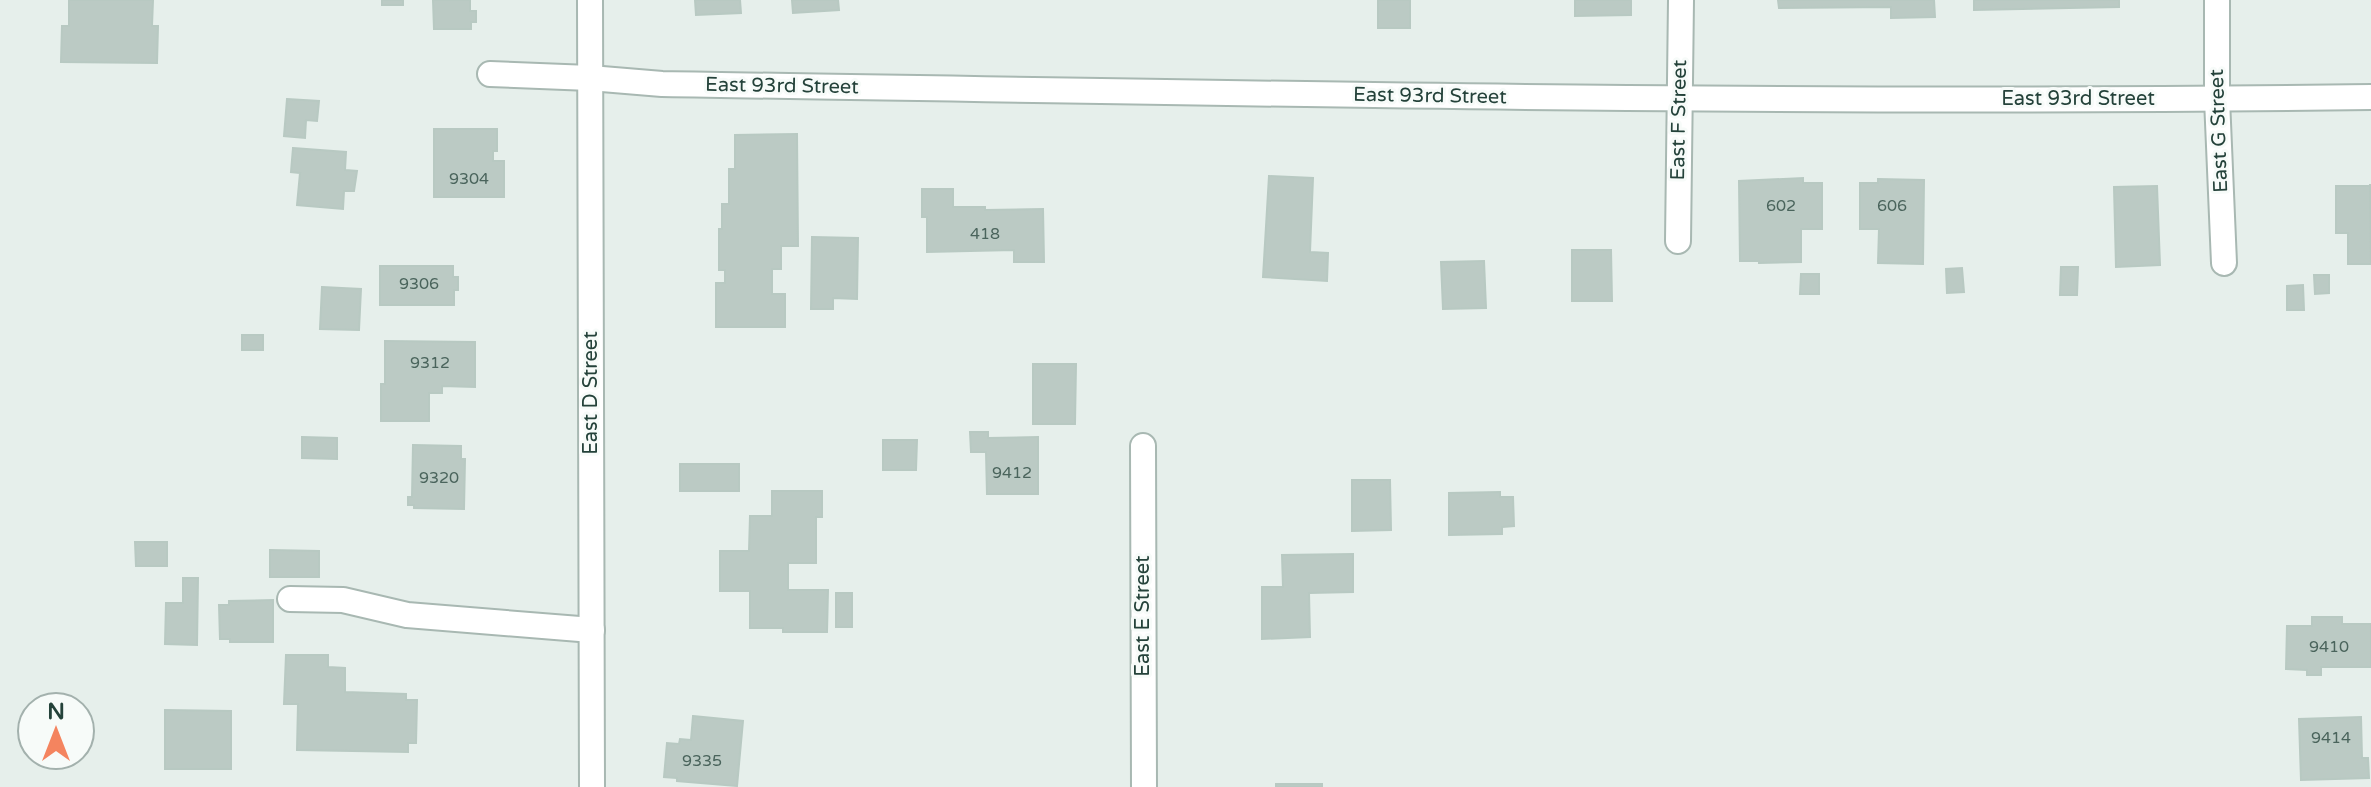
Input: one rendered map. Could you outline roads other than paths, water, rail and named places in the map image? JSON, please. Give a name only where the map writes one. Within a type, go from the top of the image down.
[{"type":"street","name":"East D Street","points":[[590,0],[592,787]]},
{"type":"street","name":"East F Street","points":[[1678,241],[1681,0]]},
{"type":"street","name":"East G Street","points":[[2217,0],[2217,99],[2224,263]]},
{"type":"street","name":"East 93rd Street","points":[[490,74],[662,84],[1678,99],[2371,97]]},
{"type":"street","name":"East E Street","points":[[1143,446],[1144,787]]},
{"type":"street","points":[[290,599],[343,600],[407,615],[592,630]]}]
